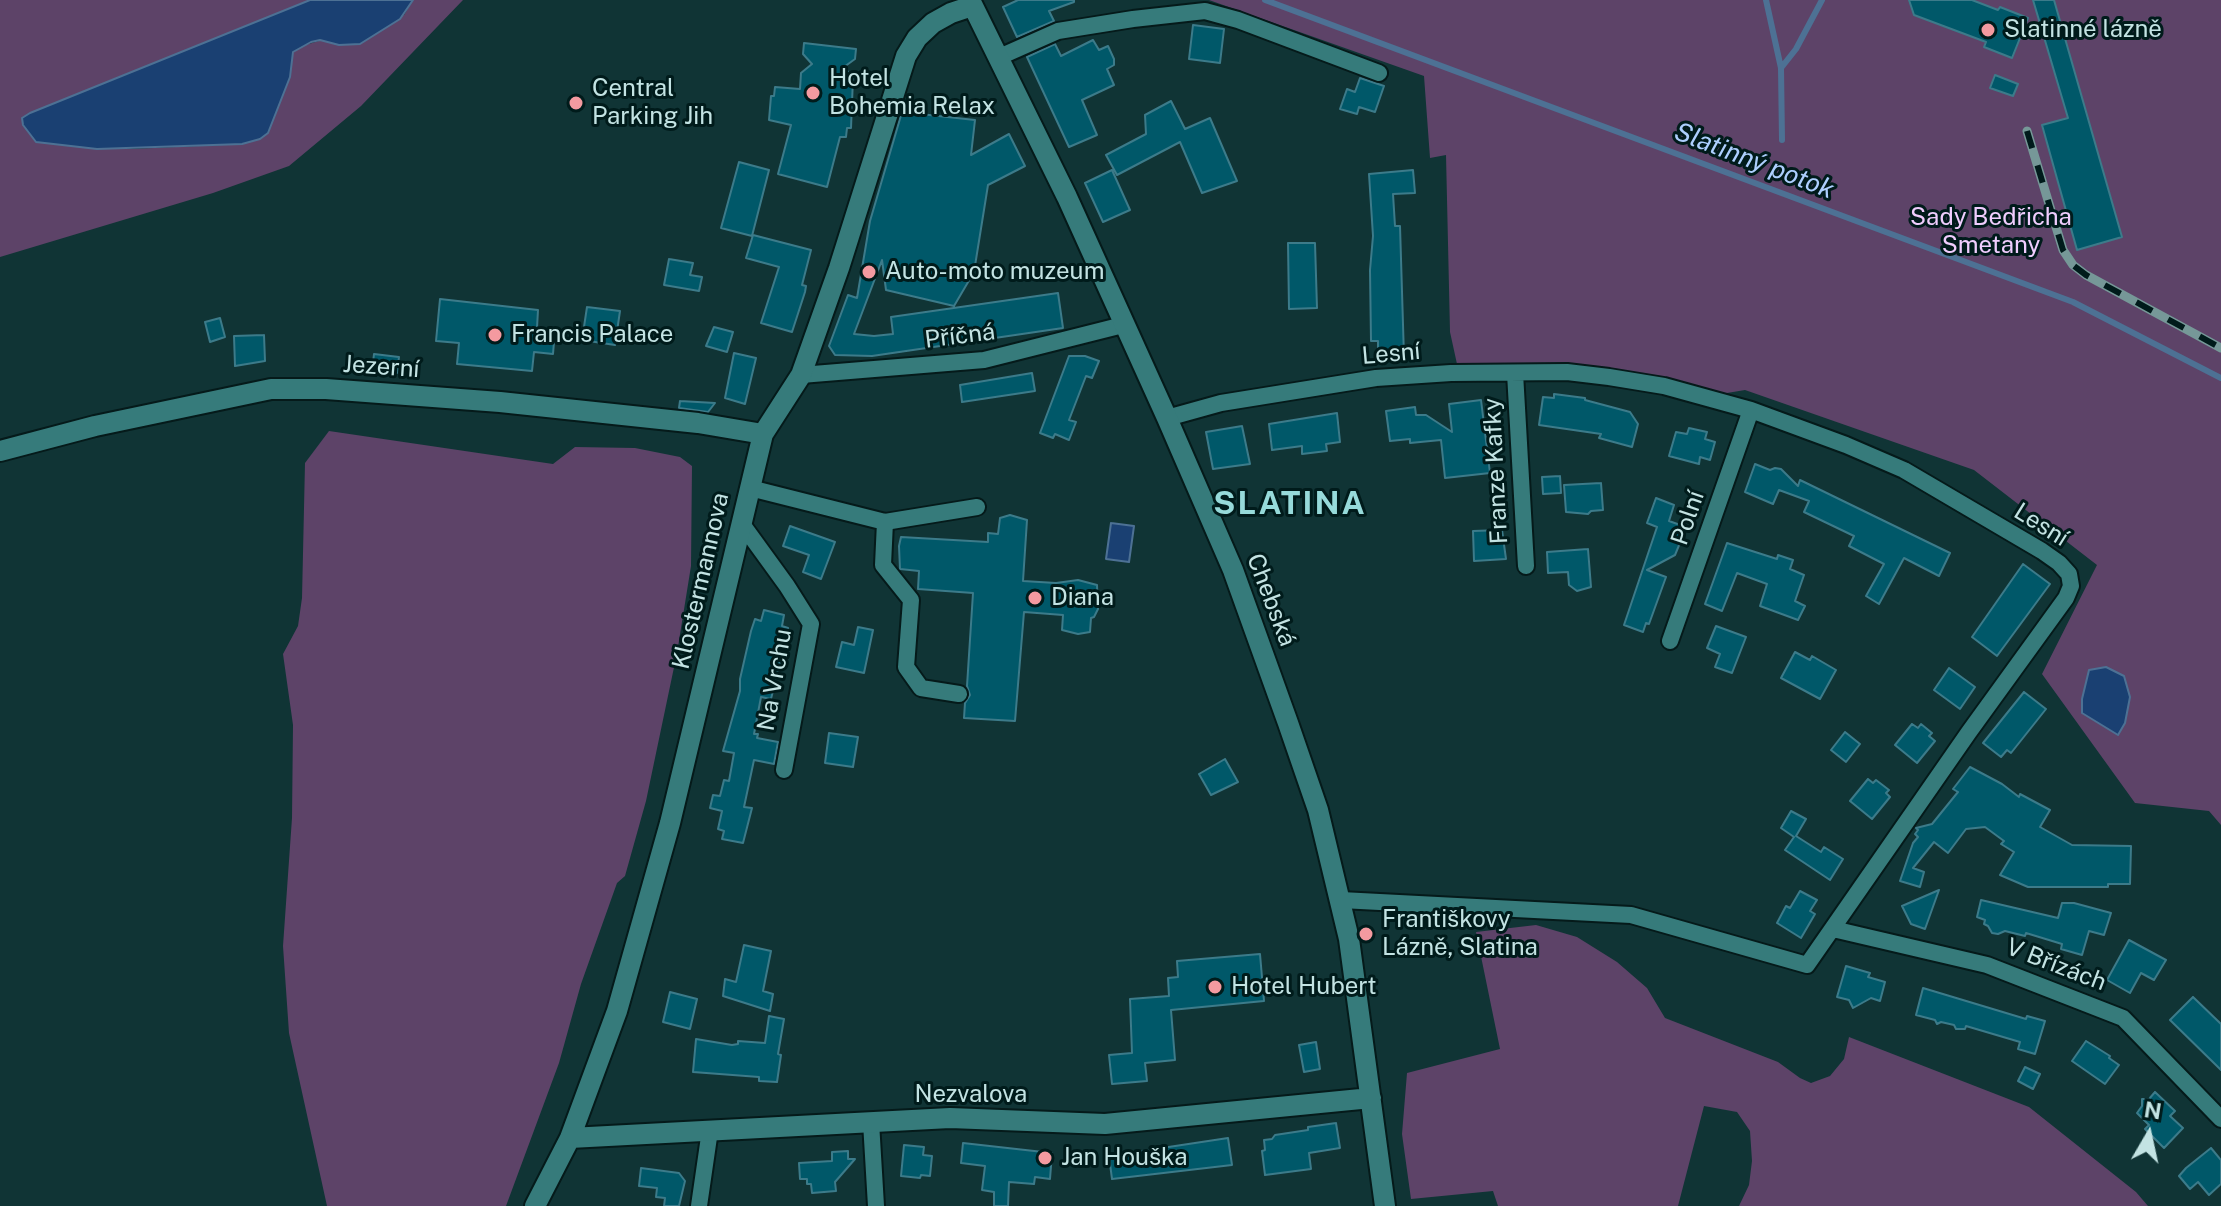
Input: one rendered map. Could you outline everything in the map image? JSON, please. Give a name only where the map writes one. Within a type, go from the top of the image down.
[{"type":"street","name":"Klostermannova","points":[[535,1206],[570,1138],[621,996],[670,823],[763,434],[801,375],[839,268],[906,56],[917,38],[933,23],[971,3]]},
{"type":"street","name":"Chebská","points":[[971,3],[1067,197],[1233,570],[1318,810],[1349,939],[1385,1206]]},
{"type":"street","points":[[997,58],[1058,31],[1205,11],[1238,20],[1379,73]]},
{"type":"street","name":"Příčná","points":[[801,375],[984,360],[1123,325]]},
{"type":"street","name":"Lesní","points":[[1167,418],[1221,403],[1360,380],[1451,373],[1567,372],[1664,386],[1751,410],[1904,470],[2042,551],[2069,574],[2071,586],[2066,598],[1807,965],[1631,915],[1341,900]]},
{"type":"street","name":"Franze Kafky","points":[[1515,373],[1526,566]]},
{"type":"street","name":"Jezerní","points":[[0,451],[95,426],[271,389],[326,389],[500,402],[698,423],[763,434]]},
{"type":"street","name":"Polní","points":[[1670,641],[1751,410]]},
{"type":"street","points":[[750,488],[885,522],[977,507]]},
{"type":"street","points":[[885,522],[883,565],[911,600],[906,667],[921,688],[959,694]]},
{"type":"street","name":"Na Vrchu","points":[[742,524],[811,624],[784,770]]},
{"type":"street","name":"V Břízách","points":[[1833,929],[1987,965],[2123,1018],[2221,1119]]},
{"type":"street","name":"Nezvalova","points":[[570,1138],[950,1118],[1105,1124],[1371,1098]]},
{"type":"street","points":[[871,1122],[876,1206]]},
{"type":"street","points":[[699,1206],[710,1130]]},
{"type":"green space","points":[[0,0],[310,0],[22,118],[36,142],[97,149],[132,149],[242,144],[260,139],[268,133],[290,77],[293,52],[299,47],[404,15],[413,0],[463,0],[361,106],[289,166],[213,193],[0,257]]},
{"type":"green space","name":"Sady Bedřicha Smetany","points":[[1209,0],[2221,0],[2221,825],[2209,811],[2135,803],[2042,674],[2097,565],[1974,470],[1745,390],[1721,394],[1616,369],[1457,364],[1450,332],[1446,155],[1430,158],[1424,76]]},
{"type":"green space","points":[[329,431],[553,464],[575,447],[635,448],[680,457],[692,466],[691,566],[677,653],[646,801],[625,876],[617,883],[581,984],[559,1063],[506,1206],[327,1206],[289,1033],[283,946],[292,818],[293,725],[283,654],[298,626],[302,598],[305,463]]},
{"type":"green space","points":[[1536,925],[1577,937],[1617,962],[1647,988],[1665,1018],[1778,1062],[1811,1083],[1830,1076],[1844,1059],[1849,1037],[2029,1107],[2136,1192],[2148,1206],[1739,1206],[1749,1185],[1752,1161],[1750,1131],[1737,1112],[1704,1106],[1678,1206],[1498,1206],[1493,1191],[1411,1199],[1402,1134],[1407,1073],[1500,1049],[1476,932]]},
{"type":"water","points":[[310,0],[413,0],[400,19],[360,44],[339,45],[320,40],[293,52],[290,77],[268,133],[260,139],[242,144],[97,149],[36,142],[23,125],[22,118],[30,113]]},
{"type":"water","points":[[1111,523],[1134,526],[1129,562],[1106,559]]},
{"type":"water","points":[[2106,667],[2124,676],[2130,697],[2125,723],[2118,735],[2082,713],[2089,670]]},
{"type":"building","points":[[1018,0],[1074,2],[1049,11],[1054,21],[1017,37],[1003,7]]},
{"type":"building","name":"Slatinné lázně","points":[[1909,0],[1972,0],[2028,18],[2012,58],[1984,47],[1986,42],[1914,15]]},
{"type":"building","points":[[2033,0],[2054,0],[2122,237],[2077,250],[2042,125],[2068,118]]},
{"type":"building","points":[[1193,25],[1224,29],[1220,63],[1189,59]]},
{"type":"building","points":[[1093,40],[1099,50],[1108,46],[1114,65],[1107,69],[1114,85],[1082,100],[1097,135],[1069,147],[1027,57],[1055,44],[1061,56]]},
{"type":"building","name":"Hotel Bohemia Relax","points":[[804,43],[856,49],[855,59],[844,67],[853,78],[851,128],[847,128],[846,137],[840,137],[827,187],[778,174],[791,125],[769,120],[775,87],[800,89],[801,73],[812,64],[803,54]]},
{"type":"building","points":[[1995,75],[2018,84],[2013,96],[1990,88]]},
{"type":"building","points":[[1360,78],[1384,86],[1375,112],[1359,107],[1357,114],[1340,109],[1347,89],[1355,92]]},
{"type":"building","points":[[1171,101],[1185,129],[1210,118],[1237,181],[1202,193],[1180,142],[1117,175],[1106,155],[1146,134],[1145,115]]},
{"type":"building","points":[[902,112],[975,120],[971,155],[1009,134],[1025,166],[988,185],[974,272],[954,306],[886,290],[882,260],[854,334],[893,334],[891,317],[1058,293],[1063,328],[872,356],[835,355],[829,346],[848,295],[857,298],[870,221]]},
{"type":"building","points":[[739,162],[769,170],[752,236],[721,228]]},
{"type":"building","points":[[1112,170],[1130,210],[1103,222],[1085,183]]},
{"type":"building","points":[[1413,170],[1415,193],[1393,194],[1395,226],[1400,226],[1404,357],[1378,358],[1378,341],[1371,341],[1373,236],[1369,174]]},
{"type":"building","points":[[753,235],[811,250],[802,285],[806,286],[805,292],[792,332],[761,323],[779,267],[746,258]]},
{"type":"building","points":[[1288,243],[1315,243],[1317,308],[1289,309]]},
{"type":"building","points":[[669,259],[693,263],[690,275],[702,277],[699,291],[664,285]]},
{"type":"building","name":"Francis Palace","points":[[440,299],[538,310],[537,328],[555,330],[553,354],[534,352],[532,371],[457,364],[459,343],[436,341]]},
{"type":"building","points":[[587,307],[620,311],[615,345],[582,340]]},
{"type":"building","points":[[220,318],[225,337],[210,342],[205,322]]},
{"type":"building","points":[[714,327],[733,332],[727,352],[706,346]]},
{"type":"building","points":[[264,335],[265,361],[235,366],[234,336]]},
{"type":"building","points":[[734,353],[756,358],[745,404],[725,398]]},
{"type":"building","points":[[374,354],[399,357],[397,373],[372,371]]},
{"type":"building","points":[[1069,356],[1085,356],[1099,361],[1092,378],[1086,376],[1069,420],[1076,422],[1069,440],[1055,434],[1053,438],[1040,433]]},
{"type":"building","points":[[1032,373],[1035,391],[962,402],[960,385]]},
{"type":"building","points":[[1554,394],[1585,398],[1630,412],[1638,424],[1632,447],[1599,438],[1601,434],[1539,425],[1543,397],[1554,398]]},
{"type":"building","points":[[1481,400],[1490,473],[1445,478],[1441,440],[1390,441],[1386,411],[1415,407],[1416,415],[1426,415],[1452,432],[1449,404]]},
{"type":"building","points":[[680,401],[715,403],[708,412],[679,408]]},
{"type":"building","points":[[1337,413],[1340,442],[1326,444],[1327,451],[1302,454],[1302,446],[1272,450],[1269,424]]},
{"type":"building","points":[[1242,426],[1250,464],[1213,469],[1206,432]]},
{"type":"building","points":[[1689,428],[1707,432],[1705,439],[1715,442],[1710,460],[1700,457],[1699,464],[1669,456],[1676,432],[1687,434]]},
{"type":"building","points":[[1755,464],[1770,470],[1781,469],[1798,486],[1800,480],[1950,553],[1939,576],[1904,558],[1879,604],[1866,596],[1884,564],[1849,546],[1854,536],[1804,512],[1809,501],[1779,490],[1773,504],[1745,492]]},
{"type":"building","points":[[1560,476],[1561,493],[1543,494],[1542,477]]},
{"type":"building","points":[[1601,483],[1603,510],[1588,514],[1566,512],[1564,485]]},
{"type":"building","points":[[1656,498],[1674,505],[1669,521],[1683,526],[1679,537],[1682,538],[1675,555],[1647,570],[1666,577],[1649,624],[1646,623],[1643,632],[1624,625],[1657,527],[1647,523]]},
{"type":"building","name":"Diana","points":[[1010,515],[1027,520],[1023,581],[1056,583],[1078,580],[1097,585],[1098,609],[1091,618],[1090,632],[1078,634],[1062,630],[1063,615],[1024,612],[1015,721],[964,718],[965,703],[970,695],[967,686],[973,593],[918,589],[919,571],[900,569],[901,537],[988,542],[988,533],[998,534],[1000,518]]},
{"type":"building","points":[[790,526],[835,542],[821,579],[803,572],[809,555],[783,546]]},
{"type":"building","points":[[1502,530],[1506,559],[1474,561],[1473,531]]},
{"type":"building","points":[[1727,543],[1777,559],[1778,555],[1793,560],[1790,569],[1804,575],[1795,601],[1805,606],[1798,620],[1760,606],[1767,584],[1737,573],[1722,611],[1705,604]]},
{"type":"building","points":[[1588,549],[1591,587],[1577,591],[1569,585],[1568,572],[1548,573],[1547,552]]},
{"type":"building","points":[[2023,564],[2050,584],[1997,656],[1972,637]]},
{"type":"building","points":[[764,610],[784,615],[782,626],[788,628],[771,699],[761,697],[754,734],[758,734],[757,738],[778,742],[774,764],[754,760],[744,807],[752,808],[743,843],[722,839],[724,831],[718,829],[722,811],[710,808],[713,795],[720,796],[724,780],[729,781],[734,753],[723,751],[740,691],[751,631],[755,619],[761,621]]},
{"type":"building","points":[[1716,626],[1746,637],[1732,673],[1715,667],[1720,654],[1707,648]]},
{"type":"building","points":[[858,627],[873,630],[864,673],[836,667],[842,642],[854,645]]},
{"type":"building","points":[[1795,652],[1810,660],[1812,656],[1836,670],[1820,699],[1781,678]]},
{"type":"building","points":[[1949,668],[1975,687],[1960,709],[1934,690]]},
{"type":"building","points":[[2024,692],[2046,709],[2011,753],[2007,750],[2001,757],[1983,743]]},
{"type":"building","points":[[1912,724],[1918,728],[1921,724],[1932,733],[1929,736],[1935,741],[1917,763],[1895,745]]},
{"type":"building","points":[[1845,732],[1860,744],[1846,762],[1831,750]]},
{"type":"building","points":[[829,733],[858,737],[853,767],[825,763]]},
{"type":"building","points":[[1225,759],[1238,782],[1211,795],[1199,774]]},
{"type":"building","points":[[1970,767],[2019,797],[2020,794],[2050,810],[2040,827],[2072,845],[2131,846],[2130,884],[2028,887],[2000,875],[2014,852],[2001,844],[2004,841],[1985,827],[1966,829],[1948,853],[1934,842],[1913,868],[1924,872],[1920,887],[1900,881],[1918,837],[1916,828],[1932,824],[1958,792],[1953,789]]},
{"type":"building","points":[[1868,779],[1873,783],[1876,780],[1889,790],[1886,793],[1890,797],[1872,819],[1850,801]]},
{"type":"building","points":[[1791,811],[1806,819],[1796,836],[1821,852],[1824,847],[1843,859],[1830,880],[1785,850],[1794,837],[1781,828]]},
{"type":"building","points":[[1939,890],[1925,929],[1911,924],[1902,906]]},
{"type":"building","points":[[1800,891],[1817,900],[1810,911],[1815,914],[1801,938],[1777,923],[1786,906],[1790,908]]},
{"type":"building","points":[[1981,900],[2058,918],[2062,903],[2111,913],[2104,935],[2089,931],[2082,955],[2061,949],[2062,944],[2026,933],[2025,936],[2005,931],[1992,933],[1984,924],[1985,920],[1977,917]]},
{"type":"building","points":[[2129,940],[2166,960],[2154,980],[2141,973],[2130,993],[2107,980]]},
{"type":"building","points":[[744,945],[771,951],[763,991],[773,994],[770,1011],[723,996],[725,979],[736,982]]},
{"type":"building","points":[[1260,954],[1264,1001],[1171,1010],[1175,1060],[1145,1063],[1147,1081],[1112,1084],[1109,1055],[1132,1053],[1130,999],[1169,996],[1168,978],[1178,977],[1177,961]]},
{"type":"building","points":[[1846,966],[1870,973],[1868,977],[1885,982],[1880,1001],[1871,998],[1853,1008],[1849,1000],[1837,997]]},
{"type":"building","points":[[1923,988],[2026,1019],[2027,1016],[2045,1021],[2035,1054],[2018,1049],[2020,1042],[1966,1026],[1965,1029],[1956,1029],[1954,1025],[1937,1024],[1935,1020],[1916,1015]]},
{"type":"building","points":[[670,992],[697,999],[690,1029],[663,1022]]},
{"type":"building","points":[[2193,997],[2221,1024],[2221,1070],[2170,1020]]},
{"type":"building","points":[[769,1016],[784,1019],[777,1082],[759,1081],[759,1077],[693,1072],[696,1039],[732,1045],[738,1044],[738,1041],[765,1043]]},
{"type":"building","points":[[2086,1041],[2119,1065],[2105,1084],[2072,1061]]},
{"type":"building","points":[[1316,1042],[1320,1069],[1304,1072],[1299,1045]]},
{"type":"building","points":[[2025,1067],[2040,1074],[2033,1089],[2018,1081]]},
{"type":"building","points":[[2155,1092],[2175,1111],[2170,1116],[2183,1128],[2164,1148],[2145,1129],[2149,1125],[2137,1113],[2142,1099],[2149,1099]]},
{"type":"building","points":[[1336,1123],[1340,1148],[1309,1153],[1311,1169],[1265,1175],[1264,1140],[1272,1139],[1275,1135],[1308,1130],[1308,1127]]},
{"type":"building","points":[[1228,1138],[1232,1165],[1112,1179],[1109,1156]]},
{"type":"building","points":[[963,1143],[1052,1153],[1050,1179],[1035,1177],[1034,1184],[1009,1182],[1008,1206],[994,1206],[994,1192],[982,1190],[985,1166],[961,1163]]},
{"type":"building","points":[[904,1145],[924,1147],[923,1155],[932,1156],[930,1176],[901,1176]]},
{"type":"building","points":[[2211,1148],[2221,1160],[2221,1184],[2209,1195],[2198,1182],[2190,1189],[2179,1176]]},
{"type":"building","points":[[848,1151],[848,1159],[855,1159],[835,1182],[836,1191],[812,1193],[807,1179],[800,1179],[799,1163],[832,1161],[832,1152]]},
{"type":"building","points":[[641,1168],[679,1173],[685,1181],[679,1206],[664,1206],[665,1198],[656,1197],[657,1188],[639,1186]]},
{"type":"waterway","name":"Slatinný potok","points":[[1265,0],[2073,302],[2221,378]]},
{"type":"waterway","points":[[1766,0],[1781,68],[1782,140]]},
{"type":"waterway","points":[[1781,68],[1796,49],[1822,0]]},
{"type":"railway","points":[[2027,131],[2063,250],[2073,265],[2221,348]]},
{"type":"place","name":"Slatinné lázně","points":[[1988,30]]},
{"type":"place","name":"Hotel Bohemia Relax","points":[[813,93]]},
{"type":"place","name":"Central Parking Jih","points":[[576,103]]},
{"type":"place","name":"Auto-moto muzeum","points":[[869,272]]},
{"type":"place","name":"Francis Palace","points":[[495,335]]},
{"type":"place","name":"Diana","points":[[1035,598]]},
{"type":"place","name":"Františkovy Lázně, Slatina","points":[[1366,934]]},
{"type":"place","name":"Hotel Hubert","points":[[1215,987]]},
{"type":"place","name":"Jan Houška","points":[[1045,1158]]},
{"type":"district","name":"SLATINA","points":[[1290,504]]}]
